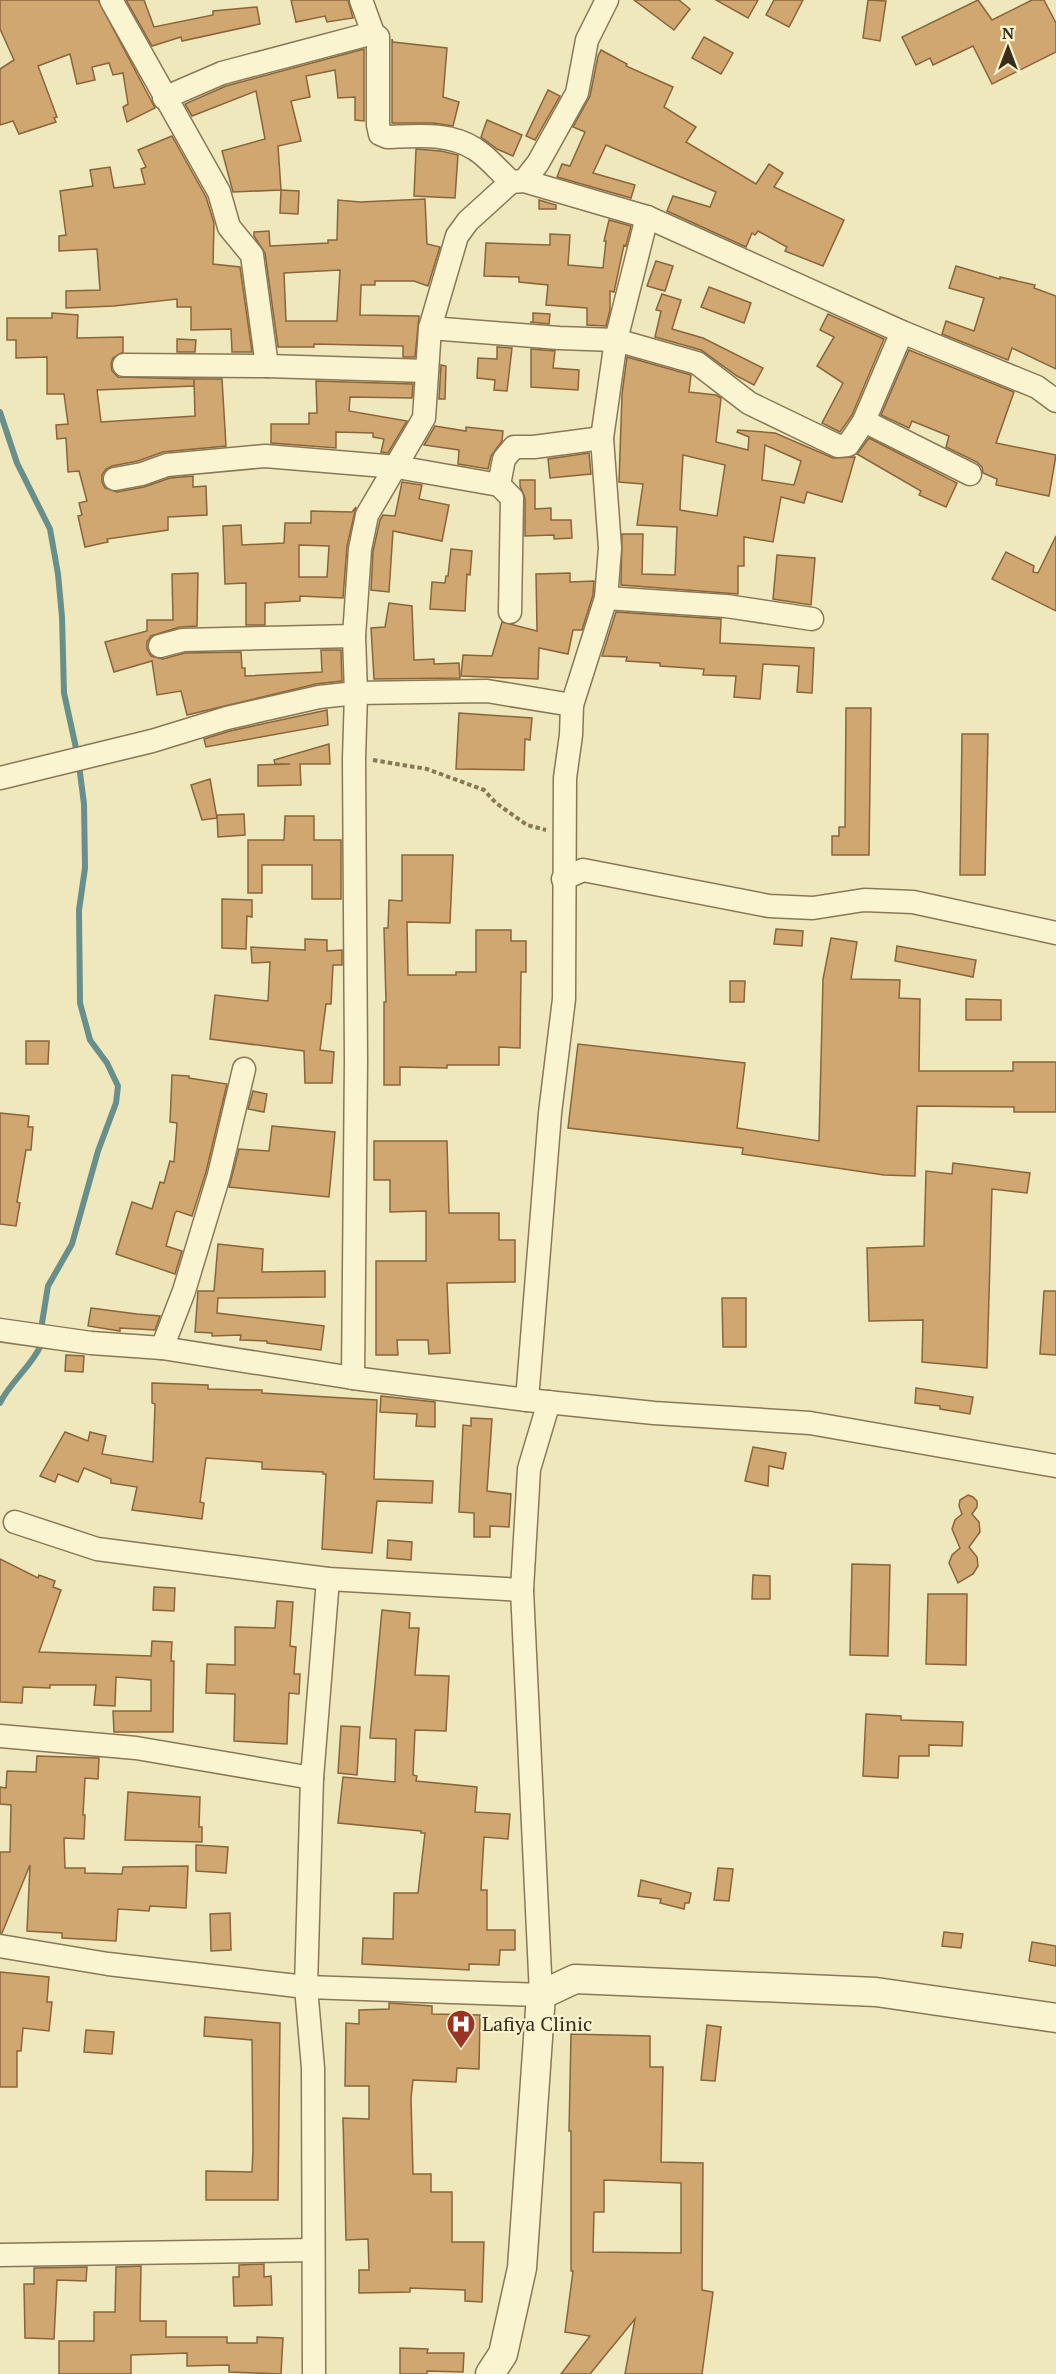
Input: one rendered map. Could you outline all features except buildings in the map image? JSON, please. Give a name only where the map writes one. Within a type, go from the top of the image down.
[{"type":"street","points":[[111,0],[164,98],[219,192],[229,227],[252,255],[267,366]]},
{"type":"street","points":[[361,0],[373,33],[378,37],[380,134],[387,137],[431,135],[459,140],[478,150],[517,182],[647,217],[902,332],[1037,387],[1056,401]]},
{"type":"street","points":[[353,1378],[356,1060],[354,636],[360,549],[367,515],[397,467],[423,418],[430,328],[457,236],[468,221],[538,163],[577,93],[587,40],[607,0]]},
{"type":"street","points":[[164,98],[222,73],[373,33]]},
{"type":"street","points":[[490,2374],[502,2354],[522,2268],[542,1995],[522,1590],[529,1469],[538,1401],[550,1113],[564,999],[573,874],[565,834],[565,778],[571,735],[572,705],[606,598],[610,548],[602,438],[616,340],[647,217]]},
{"type":"street","points":[[430,328],[616,340],[697,363],[749,403],[838,446],[848,445],[864,421],[902,332]]},
{"type":"street","points":[[124,365],[267,366],[427,371]]},
{"type":"street","points":[[864,421],[970,474]]},
{"type":"street","points":[[499,485],[504,459],[514,447],[534,447],[602,438]]},
{"type":"street","points":[[115,479],[142,474],[167,465],[264,456],[397,467],[499,485],[512,498],[510,612]]},
{"type":"street","points":[[606,598],[726,606],[812,619]]},
{"type":"street","points":[[160,646],[183,640],[354,636]]},
{"type":"street","points":[[0,778],[152,741],[227,718],[319,697],[356,693],[488,691],[572,705]]},
{"type":"street","points":[[573,874],[769,906],[813,908],[864,900],[913,902],[1056,933]]},
{"type":"street","points":[[162,1348],[184,1291],[219,1175],[243,1069]]},
{"type":"street","points":[[0,1330],[91,1343],[162,1348],[353,1378],[538,1401],[654,1413],[810,1423],[1056,1466]]},
{"type":"street","points":[[15,1522],[97,1549],[328,1580],[522,1590]]},
{"type":"street","points":[[314,2374],[313,2068],[306,1987],[312,1778],[328,1580]]},
{"type":"street","points":[[0,1736],[136,1748],[312,1778]]},
{"type":"street","points":[[0,1946],[108,1964],[306,1987],[542,1995],[574,1978],[876,1992],[1056,2018]]},
{"type":"street","points":[[0,2255],[313,2250]]},
{"type":"path","points":[[354,759],[390,762],[437,772],[484,790],[496,803],[527,825],[565,834]]},
{"type":"waterway","points":[[0,412],[17,463],[50,529],[58,574],[62,617],[64,693],[76,748]]},
{"type":"waterway","points":[[42,1323],[48,1286],[72,1244],[98,1151],[116,1103],[118,1086],[107,1063],[90,1040],[80,1003],[79,910],[85,868],[84,804],[79,765]]},
{"type":"waterway","points":[[0,1403],[41,1345]]},
{"type":"place","name":"Lafiya Clinic","points":[[461,2050]]}]
